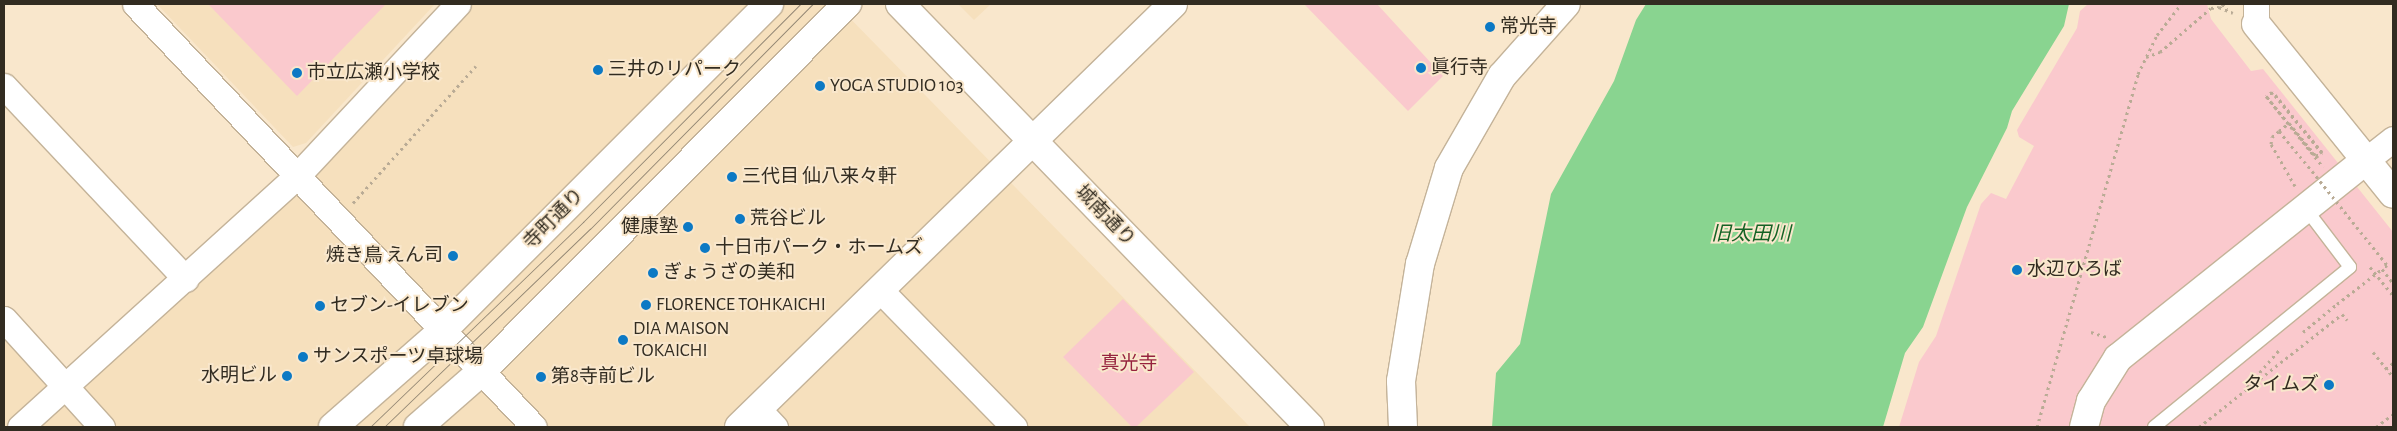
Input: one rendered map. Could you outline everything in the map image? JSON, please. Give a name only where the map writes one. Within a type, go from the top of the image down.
[{"type":"main road","name":"寺町通り","points":[[333,427],[441,332],[769,4]]},
{"type":"main road","points":[[418,427],[482,371],[847,4]]},
{"type":"main road","name":"城南通り","points":[[900,4],[1310,427]]},
{"type":"main road","points":[[757,421],[880,290],[1173,4]]},
{"type":"main road","points":[[1403,427],[1400,381],[1420,264],[1450,168],[1502,76],[1566,4]]},
{"type":"main road","points":[[2256,14],[2393,194]]},
{"type":"main road","points":[[2084,427],[2091,401],[2118,358],[2302,200],[2366,160]]},
{"type":"street","points":[[134,4],[441,332],[482,371],[534,427]]},
{"type":"street","points":[[20,427],[66,388],[296,177],[458,4]]},
{"type":"street","points":[[4,86],[186,279]]},
{"type":"street","points":[[2366,160],[2393,139]]},
{"type":"street","points":[[880,290],[1014,427]]},
{"type":"street","points":[[4,319],[102,427]]},
{"type":"lane","points":[[2154,427],[2350,267],[2302,200]]},
{"type":"path","points":[[2037,427],[2135,83],[2157,35],[2181,4]]},
{"type":"path","points":[[2222,4],[2229,11]]},
{"type":"path","points":[[2146,58],[2160,52],[2210,8],[2219,7],[2229,11],[2256,14]]},
{"type":"path","points":[[338,220],[476,66]]},
{"type":"path","points":[[2302,200],[2271,144],[2272,137],[2280,131],[2290,123],[2316,156],[2322,152],[2274,92],[2267,97],[2316,157],[2322,153],[2316,145],[2309,138],[2303,130],[2278,99],[2272,92],[2266,96],[2323,167]]},
{"type":"path","points":[[2280,131],[2387,265],[2303,332]]},
{"type":"path","points":[[2333,214],[2348,202]]},
{"type":"path","points":[[2364,260],[2393,295]]},
{"type":"path","points":[[2367,270],[2370,267]]},
{"type":"path","points":[[2382,269],[2393,283]]},
{"type":"path","points":[[2199,427],[2342,314],[2347,320]]},
{"type":"path","points":[[2373,352],[2393,377]]},
{"type":"path","points":[[2386,369],[2393,363]]},
{"type":"path","points":[[2376,427],[2393,414]]},
{"type":"shaded area","name":"市立広瀬小学校","points":[[157,4],[435,4],[306,143],[293,147]]},
{"type":"shaded area","points":[[461,4],[836,4],[1250,427],[4,427],[4,317],[64,383]]},
{"type":"shaded area","points":[[958,4],[991,4],[974,20]]},
{"type":"green space","points":[[208,4],[386,4],[297,96]]},
{"type":"green space","points":[[1304,4],[1377,4],[1443,76],[1408,111]]},
{"type":"green space","points":[[2088,4],[2207,4],[2211,19],[2251,71],[2263,69],[2393,232],[2393,427],[1899,427],[1919,362],[1936,336],[1981,204],[1991,193],[2006,199],[2034,146],[2019,137],[2017,130],[2077,28],[2080,11]]},
{"type":"green space","name":"真光寺","points":[[1123,299],[1194,372],[1136,427],[1132,427],[1063,357]]},
{"type":"water","name":"旧太田川","points":[[1646,4],[2069,4],[2064,26],[2012,111],[2007,128],[1967,207],[1923,327],[1905,353],[1883,427],[1492,427],[1496,373],[1520,344],[1551,194],[1614,81],[1636,20]]},
{"type":"tram line","points":[[370,427],[583,222],[800,4]]},
{"type":"tram line","points":[[384,427],[590,229],[813,4]]},
{"type":"place","name":"常光寺","points":[[1490,27]]},
{"type":"place","name":"眞行寺","points":[[1421,68]]},
{"type":"place","name":"三井のリパーク","points":[[598,70]]},
{"type":"place","name":"市立広瀬小学校","points":[[297,73]]},
{"type":"place","name":"YOGA STUDIO 103","points":[[820,86]]},
{"type":"place","name":"三代目 仙八来々軒","points":[[732,177]]},
{"type":"place","name":"荒谷ビル","points":[[740,219]]},
{"type":"place","name":"健康塾","points":[[688,227]]},
{"type":"place","name":"十日市パーク・ホームズ","points":[[705,248]]},
{"type":"place","name":"焼き鳥 えん司","points":[[453,256]]},
{"type":"place","name":"水辺ひろば","points":[[2017,270]]},
{"type":"place","name":"ぎょうざの美和","points":[[653,273]]},
{"type":"place","name":"FLORENCE TOHKAICHI","points":[[646,305]]},
{"type":"place","name":"セブン-イレブン","points":[[320,306]]},
{"type":"place","name":"DIA MAISON TOKAICHI","points":[[623,340]]},
{"type":"place","name":"サンスポーツ卓球場","points":[[303,357]]},
{"type":"place","name":"水明ビル","points":[[287,376]]},
{"type":"place","name":"第8寺前ビル","points":[[541,377]]},
{"type":"place","name":"タイムズ","points":[[2329,385]]}]
